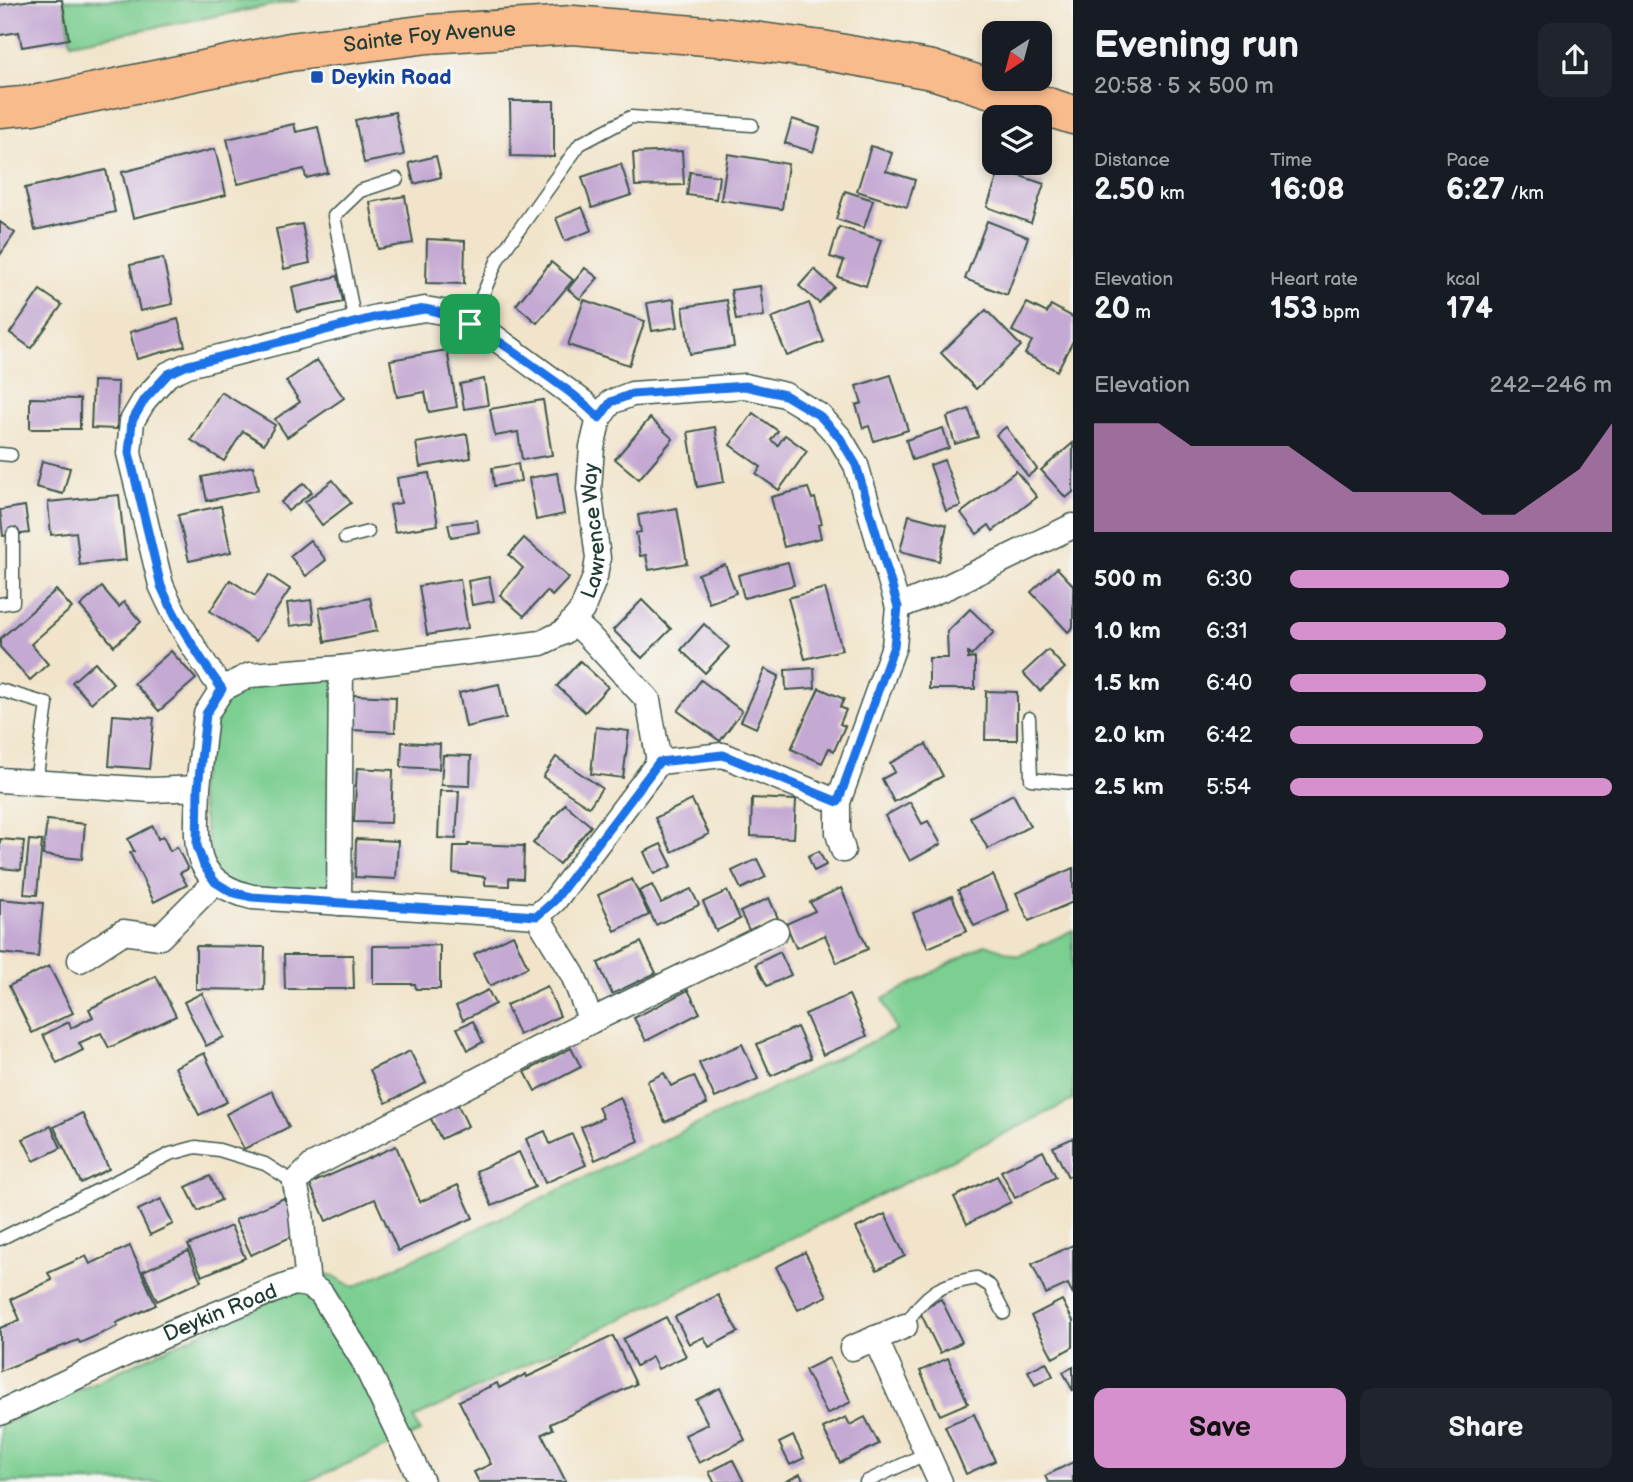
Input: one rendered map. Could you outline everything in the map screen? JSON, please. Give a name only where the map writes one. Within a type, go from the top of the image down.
[{"type":"highway","name":"Sainte Foy Avenue","points":[[11,112],[290,52],[428,34],[573,25],[730,38],[836,52],[932,70],[1073,115]]},
{"type":"street","points":[[838,802],[723,755],[659,762],[554,901],[537,916],[252,897],[231,892],[215,882],[204,866],[197,846],[198,788],[206,714],[222,689],[202,661],[161,586],[129,453],[132,421],[145,399],[168,374],[178,370],[355,322],[425,309],[448,313],[486,331],[584,403],[599,418],[611,402],[632,394],[745,386],[785,395],[820,416],[840,438],[856,465],[898,607],[894,646],[838,802],[838,834],[843,850]]},
{"type":"street","name":"Lawrence Way","points":[[222,689],[250,676],[341,668],[541,643],[564,632],[582,610],[590,593],[598,558],[589,489],[592,447],[599,418]]},
{"type":"street","points":[[898,607],[949,586],[1073,526]]},
{"type":"street","points":[[573,621],[648,700],[659,762]]},
{"type":"street","points":[[340,903],[341,668]]},
{"type":"street","points":[[0,779],[152,790],[198,788]]},
{"type":"street","points":[[80,960],[122,932],[160,937],[215,882]]},
{"type":"street","points":[[537,916],[573,975],[591,1021]]},
{"type":"street","points":[[422,1482],[363,1360],[321,1293],[308,1285],[301,1212],[295,1183],[312,1166],[591,1021],[776,931]]},
{"type":"street","name":"Deykin Road","points":[[0,1413],[172,1332],[294,1283],[308,1285]]},
{"type":"street","points":[[852,1348],[905,1326]]},
{"type":"street","points":[[875,1338],[940,1482]]},
{"type":"lane","points":[[470,324],[498,259],[580,144],[631,117],[752,125]]},
{"type":"lane","points":[[355,322],[334,216],[359,191],[397,179]]},
{"type":"lane","points":[[345,538],[368,532]]},
{"type":"lane","points":[[0,604],[13,602],[13,534]]},
{"type":"lane","points":[[0,690],[47,704],[36,782]]},
{"type":"lane","points":[[1029,718],[1031,779],[1073,783]]},
{"type":"lane","points":[[0,1240],[170,1154],[196,1146],[265,1164],[295,1183]]},
{"type":"lane","points":[[905,1326],[922,1299],[930,1293],[962,1280],[977,1278],[990,1286],[1004,1313]]},
{"type":"lane","points":[[866,1482],[927,1453]]},
{"type":"green space","points":[[64,0],[301,0],[71,43]]},
{"type":"green space","points":[[341,668],[339,903],[215,882],[198,788],[222,689]]},
{"type":"green space","points":[[1073,930],[1073,1100],[414,1418],[420,1432],[306,1482],[0,1482],[0,1426],[328,1274],[354,1287],[896,1030],[883,999],[986,944],[1018,956]]},
{"type":"building","points":[[31,0],[62,0],[69,39],[22,47],[19,32],[0,35],[0,5]]},
{"type":"building","points":[[510,101],[554,101],[554,157],[511,156]]},
{"type":"building","points":[[395,112],[404,155],[364,163],[355,120]]},
{"type":"building","points":[[792,119],[820,128],[813,152],[785,143]]},
{"type":"building","points":[[294,124],[296,132],[318,127],[328,173],[306,178],[304,169],[238,184],[227,139]]},
{"type":"building","points":[[871,146],[892,153],[886,171],[915,180],[907,207],[857,191]]},
{"type":"building","points":[[215,149],[226,195],[133,218],[122,172]]},
{"type":"building","points":[[682,151],[684,185],[635,186],[633,153]]},
{"type":"building","points":[[728,154],[788,164],[782,209],[721,200]]},
{"type":"building","points":[[436,156],[441,177],[414,184],[409,163]]},
{"type":"building","points":[[621,164],[631,195],[592,208],[582,177]]},
{"type":"building","points":[[106,170],[115,212],[35,230],[25,188]]},
{"type":"building","points":[[690,172],[719,176],[716,199],[687,195]]},
{"type":"building","points":[[998,175],[1018,175],[1044,184],[1031,223],[987,207]]},
{"type":"building","points":[[845,191],[873,200],[864,228],[836,219]]},
{"type":"building","points":[[405,196],[413,243],[378,249],[370,202]]},
{"type":"building","points":[[582,207],[592,230],[565,241],[556,218]]},
{"type":"building","points":[[987,221],[1028,237],[1007,295],[965,279]]},
{"type":"building","points":[[0,222],[15,233],[0,255]]},
{"type":"building","points":[[302,224],[310,263],[284,269],[276,229]]},
{"type":"building","points":[[839,227],[881,240],[866,286],[838,277],[844,261],[830,257]]},
{"type":"building","points":[[427,239],[465,241],[464,284],[426,283]]},
{"type":"building","points":[[163,258],[173,304],[140,311],[130,265]]},
{"type":"building","points":[[551,262],[573,280],[537,323],[516,305]]},
{"type":"building","points":[[585,268],[598,278],[580,299],[568,289]]},
{"type":"building","points":[[814,269],[834,287],[819,303],[799,286]]},
{"type":"building","points":[[338,276],[343,302],[297,312],[292,287]]},
{"type":"building","points":[[760,286],[764,316],[736,320],[731,290]]},
{"type":"building","points":[[40,290],[62,305],[31,348],[10,333]]},
{"type":"building","points":[[674,299],[678,327],[652,331],[647,303]]},
{"type":"building","points":[[584,300],[645,321],[629,365],[568,345]]},
{"type":"building","points":[[727,300],[734,347],[690,354],[683,307]]},
{"type":"building","points":[[809,303],[824,342],[787,356],[771,318]]},
{"type":"building","points":[[1027,303],[1047,313],[1051,305],[1073,317],[1073,341],[1057,371],[1025,354],[1032,341],[1012,331]]},
{"type":"building","points":[[986,310],[1021,346],[976,389],[941,353]]},
{"type":"building","points":[[178,319],[185,346],[137,359],[130,332]]},
{"type":"building","points":[[447,350],[457,407],[429,412],[425,392],[397,397],[390,360]]},
{"type":"building","points":[[317,360],[344,398],[287,437],[275,419],[300,402],[286,381]]},
{"type":"building","points":[[891,375],[908,430],[874,441],[869,426],[863,428],[856,405],[862,403],[856,386]]},
{"type":"building","points":[[484,379],[488,405],[464,409],[460,384]]},
{"type":"building","points":[[93,381],[118,382],[117,429],[91,428]]},
{"type":"building","points":[[221,392],[275,425],[264,444],[243,431],[224,461],[191,440]]},
{"type":"building","points":[[30,398],[80,399],[80,429],[30,429]]},
{"type":"building","points":[[543,400],[552,455],[522,460],[518,432],[495,436],[490,409]]},
{"type":"building","points":[[969,409],[978,437],[955,444],[947,417]]},
{"type":"building","points":[[753,413],[778,431],[771,440],[778,445],[785,435],[807,451],[779,490],[756,474],[761,467],[730,445]]},
{"type":"building","points":[[650,418],[673,439],[639,479],[615,459]]},
{"type":"building","points":[[715,427],[724,482],[697,487],[688,432]]},
{"type":"building","points":[[1006,427],[1037,469],[1028,476],[996,435]]},
{"type":"building","points":[[943,428],[949,448],[912,460],[906,440]]},
{"type":"building","points":[[467,434],[471,458],[420,467],[416,443]]},
{"type":"building","points":[[1073,443],[1073,492],[1066,498],[1041,470]]},
{"type":"building","points":[[944,460],[961,506],[946,511],[930,465]]},
{"type":"building","points":[[42,461],[70,468],[63,494],[36,487]]},
{"type":"building","points":[[518,464],[521,481],[494,486],[492,468]]},
{"type":"building","points":[[253,466],[258,490],[207,501],[202,477]]},
{"type":"building","points":[[1016,471],[1037,497],[993,531],[989,525],[977,534],[961,513]]},
{"type":"building","points":[[429,473],[438,525],[395,532],[390,505],[401,503],[397,478]]},
{"type":"building","points":[[557,473],[564,514],[536,520],[529,478]]},
{"type":"building","points":[[333,480],[351,503],[322,525],[305,502]]},
{"type":"building","points":[[304,483],[312,492],[288,511],[281,502]]},
{"type":"building","points":[[808,488],[812,499],[815,498],[822,524],[818,525],[821,538],[784,547],[771,497]]},
{"type":"building","points":[[119,495],[126,560],[80,565],[76,532],[51,535],[48,502]]},
{"type":"building","points":[[25,506],[29,533],[3,536],[0,510]]},
{"type":"building","points":[[221,506],[231,552],[189,561],[178,515]]},
{"type":"building","points":[[677,508],[687,563],[649,570],[646,555],[640,556],[636,533],[641,532],[638,515]]},
{"type":"building","points":[[909,515],[947,525],[939,561],[900,551]]},
{"type":"building","points":[[477,520],[479,532],[451,537],[448,524]]},
{"type":"building","points":[[524,538],[569,578],[552,596],[547,591],[524,616],[500,595],[523,568],[509,555]]},
{"type":"building","points":[[310,540],[326,560],[306,576],[290,556]]},
{"type":"building","points":[[788,562],[794,585],[744,598],[738,575]]},
{"type":"building","points":[[725,564],[736,593],[709,603],[698,574]]},
{"type":"building","points":[[1057,568],[1073,585],[1073,627],[1068,632],[1031,592]]},
{"type":"building","points":[[269,575],[290,589],[256,641],[210,611],[230,580],[255,596]]},
{"type":"building","points":[[489,577],[494,601],[472,605],[468,581]]},
{"type":"building","points":[[460,579],[468,628],[427,635],[419,586]]},
{"type":"building","points":[[102,587],[119,607],[124,602],[141,622],[114,646],[80,606]]},
{"type":"building","points":[[825,588],[842,650],[805,659],[788,598]]},
{"type":"building","points":[[56,590],[72,608],[31,644],[48,664],[30,680],[0,647],[0,639]]},
{"type":"building","points":[[370,598],[377,631],[325,642],[319,608]]},
{"type":"building","points":[[311,600],[314,623],[290,626],[287,603]]},
{"type":"building","points":[[642,600],[671,629],[642,658],[613,630]]},
{"type":"building","points":[[970,609],[994,632],[971,656],[968,653],[968,659],[975,658],[975,689],[929,689],[929,658],[948,658],[947,632]]},
{"type":"building","points":[[704,624],[729,647],[705,673],[681,650]]},
{"type":"building","points":[[1048,650],[1065,668],[1040,691],[1023,673]]},
{"type":"building","points":[[171,651],[196,679],[159,711],[134,683]]},
{"type":"building","points":[[580,661],[608,687],[585,712],[557,686]]},
{"type":"building","points":[[95,662],[113,683],[91,703],[72,682]]},
{"type":"building","points":[[814,668],[815,688],[786,690],[785,670]]},
{"type":"building","points":[[765,669],[779,676],[756,728],[741,721]]},
{"type":"building","points":[[701,680],[742,711],[720,741],[678,711]]},
{"type":"building","points":[[499,684],[506,718],[466,727],[459,693]]},
{"type":"building","points":[[819,688],[844,699],[840,707],[846,710],[840,724],[845,726],[834,751],[829,748],[822,763],[791,749]]},
{"type":"building","points":[[986,691],[1017,692],[1017,740],[985,740]]},
{"type":"building","points":[[352,695],[396,697],[395,732],[351,730]]},
{"type":"building","points":[[113,715],[154,718],[149,769],[109,766]]},
{"type":"building","points":[[596,727],[629,731],[623,778],[591,774]]},
{"type":"building","points":[[402,742],[440,744],[439,769],[401,767]]},
{"type":"building","points":[[926,744],[943,776],[894,802],[882,779],[895,772],[890,763]]},
{"type":"building","points":[[443,755],[471,756],[470,786],[441,785]]},
{"type":"building","points":[[556,757],[602,788],[589,807],[543,777]]},
{"type":"building","points":[[357,768],[393,770],[391,823],[354,822]]},
{"type":"building","points":[[440,791],[459,791],[456,839],[438,838]]},
{"type":"building","points":[[1013,794],[1030,826],[988,849],[970,817]]},
{"type":"building","points":[[752,798],[796,800],[794,838],[751,836]]},
{"type":"building","points":[[692,800],[709,834],[672,852],[655,818]]},
{"type":"building","points":[[910,802],[922,824],[928,821],[941,844],[910,861],[885,816]]},
{"type":"building","points":[[565,804],[591,826],[559,864],[533,843]]},
{"type":"building","points":[[47,820],[85,824],[82,859],[43,855]]},
{"type":"building","points":[[153,826],[158,839],[163,836],[170,851],[177,847],[188,869],[180,873],[187,885],[154,902],[130,853],[134,851],[128,839]]},
{"type":"building","points":[[0,839],[24,841],[21,870],[0,868]]},
{"type":"building","points":[[356,839],[398,841],[396,879],[355,877]]},
{"type":"building","points":[[29,840],[42,841],[37,895],[24,894]]},
{"type":"building","points":[[661,844],[672,866],[654,874],[644,852]]},
{"type":"building","points":[[454,846],[524,846],[523,879],[509,878],[509,886],[485,885],[485,877],[453,873]]},
{"type":"building","points":[[819,851],[826,865],[814,871],[808,856]]},
{"type":"building","points":[[757,859],[766,877],[741,889],[732,871]]},
{"type":"building","points":[[1073,868],[1073,902],[1029,921],[1016,893]]},
{"type":"building","points":[[993,875],[1009,911],[974,926],[958,890]]},
{"type":"building","points":[[632,879],[649,915],[615,931],[598,895]]},
{"type":"building","points":[[652,885],[661,903],[691,889],[699,905],[656,925],[639,891]]},
{"type":"building","points":[[841,888],[868,949],[837,963],[825,935],[796,948],[786,924],[815,911],[810,902]]},
{"type":"building","points":[[727,891],[740,919],[716,931],[703,902]]},
{"type":"building","points":[[952,896],[967,931],[928,948],[913,913]]},
{"type":"building","points":[[769,898],[778,918],[750,932],[740,912]]},
{"type":"building","points":[[0,899],[43,903],[38,957],[0,953]]},
{"type":"building","points":[[513,935],[528,967],[490,986],[474,954]]},
{"type":"building","points":[[641,942],[656,973],[612,994],[598,963]]},
{"type":"building","points":[[440,945],[440,989],[416,989],[415,984],[373,984],[373,946]]},
{"type":"building","points":[[196,946],[265,947],[264,990],[196,989]]},
{"type":"building","points":[[780,952],[791,975],[767,986],[756,964]]},
{"type":"building","points":[[284,955],[353,955],[354,989],[285,989]]},
{"type":"building","points":[[49,966],[73,1013],[32,1033],[9,986]]},
{"type":"building","points":[[156,976],[176,1016],[109,1048],[101,1033],[79,1043],[83,1050],[57,1063],[43,1035],[69,1022],[71,1028],[93,1017],[89,1009]]},
{"type":"building","points":[[547,986],[560,1016],[519,1035],[506,1005]]},
{"type":"building","points":[[488,990],[495,1004],[463,1020],[456,1006]]},
{"type":"building","points":[[688,990],[700,1013],[646,1041],[634,1018]]},
{"type":"building","points":[[202,993],[224,1037],[206,1046],[184,1002]]},
{"type":"building","points":[[849,995],[867,1036],[823,1055],[805,1014]]},
{"type":"building","points":[[473,1021],[483,1042],[468,1050],[457,1028]]},
{"type":"building","points":[[797,1027],[811,1058],[771,1076],[757,1044]]},
{"type":"building","points":[[742,1044],[758,1079],[715,1098],[699,1063]]},
{"type":"building","points":[[571,1048],[581,1067],[535,1091],[525,1072]]},
{"type":"building","points":[[410,1051],[426,1083],[386,1103],[370,1070]]},
{"type":"building","points":[[204,1053],[227,1102],[199,1115],[175,1067]]},
{"type":"building","points":[[664,1073],[671,1086],[694,1076],[707,1104],[665,1122],[647,1081]]},
{"type":"building","points":[[272,1091],[289,1127],[244,1149],[226,1114]]},
{"type":"building","points":[[620,1097],[639,1141],[595,1160],[581,1127],[603,1118],[598,1107]]},
{"type":"building","points":[[456,1101],[468,1126],[441,1139],[429,1115]]},
{"type":"building","points":[[82,1113],[109,1169],[81,1183],[54,1127]]},
{"type":"building","points":[[51,1126],[61,1148],[34,1161],[23,1139]]},
{"type":"building","points":[[545,1131],[550,1144],[572,1134],[586,1165],[545,1183],[526,1139]]},
{"type":"building","points":[[1073,1138],[1073,1174],[1068,1177],[1053,1147]]},
{"type":"building","points":[[396,1146],[420,1202],[458,1185],[473,1218],[398,1251],[375,1199],[326,1221],[310,1184]]},
{"type":"building","points":[[1043,1151],[1056,1177],[1015,1198],[1001,1171]]},
{"type":"building","points":[[519,1152],[535,1187],[492,1206],[476,1171]]},
{"type":"building","points":[[210,1176],[221,1200],[198,1211],[186,1187]]},
{"type":"building","points":[[997,1176],[1011,1202],[967,1224],[954,1197]]},
{"type":"building","points":[[284,1198],[300,1233],[251,1255],[235,1220]]},
{"type":"building","points":[[161,1199],[173,1224],[150,1235],[138,1210]]},
{"type":"building","points":[[885,1214],[905,1256],[877,1270],[856,1228]]},
{"type":"building","points":[[231,1226],[245,1258],[202,1276],[188,1245]]},
{"type":"building","points":[[1073,1245],[1073,1295],[1068,1284],[1046,1294],[1032,1264]]},
{"type":"building","points":[[130,1246],[156,1305],[80,1343],[78,1340],[0,1371],[0,1328],[20,1320],[11,1299],[52,1280],[48,1273],[86,1256],[90,1264]]},
{"type":"building","points":[[188,1251],[201,1281],[157,1301],[143,1271]]},
{"type":"building","points":[[805,1252],[827,1296],[798,1310],[776,1267]]},
{"type":"building","points":[[718,1295],[738,1332],[709,1347],[704,1337],[689,1344],[675,1317]]},
{"type":"building","points":[[941,1299],[962,1342],[940,1353],[919,1310]]},
{"type":"building","points":[[1062,1300],[1073,1321],[1073,1347],[1053,1358],[1031,1316]]},
{"type":"building","points":[[666,1317],[686,1356],[658,1369],[652,1357],[636,1366],[623,1339]]},
{"type":"building","points":[[613,1336],[636,1384],[550,1424],[553,1429],[542,1434],[566,1482],[479,1482],[474,1472],[491,1464],[459,1401],[497,1383],[499,1388],[526,1374],[527,1377]]},
{"type":"building","points":[[829,1358],[851,1402],[827,1414],[805,1370]]},
{"type":"building","points":[[948,1358],[968,1403],[940,1415],[920,1371]]},
{"type":"building","points":[[1046,1362],[1053,1376],[1035,1385],[1028,1371]]},
{"type":"building","points":[[1073,1367],[1073,1391],[1063,1372]]},
{"type":"building","points":[[720,1388],[745,1440],[699,1463],[685,1435],[708,1424],[696,1400]]},
{"type":"building","points":[[974,1414],[995,1461],[966,1474],[945,1426]]},
{"type":"building","points":[[846,1417],[850,1425],[865,1417],[879,1444],[840,1463],[823,1428]]},
{"type":"building","points":[[793,1436],[804,1458],[790,1465],[779,1443]]},
{"type":"building","points":[[733,1460],[744,1482],[714,1482],[709,1472]]},
{"type":"building","points":[[1073,1462],[1073,1482],[1048,1482],[1045,1476]]},
{"type":"building","points":[[800,1474],[804,1482],[785,1482]]},
{"type":"place","name":"Deykin Road","points":[[317,77]]},
{"type":"route","points":[[425,309],[448,313],[470,324],[486,331],[584,403],[599,418],[611,402],[632,394],[745,386],[785,395],[820,416],[840,438],[856,465],[898,607],[894,646],[838,802],[723,755],[659,762],[554,901],[537,916],[252,897],[231,892],[215,882],[204,866],[197,846],[198,788],[206,714],[222,689],[202,661],[161,586],[129,453],[132,421],[145,399],[168,374],[188,365],[377,317],[425,309]]}]
